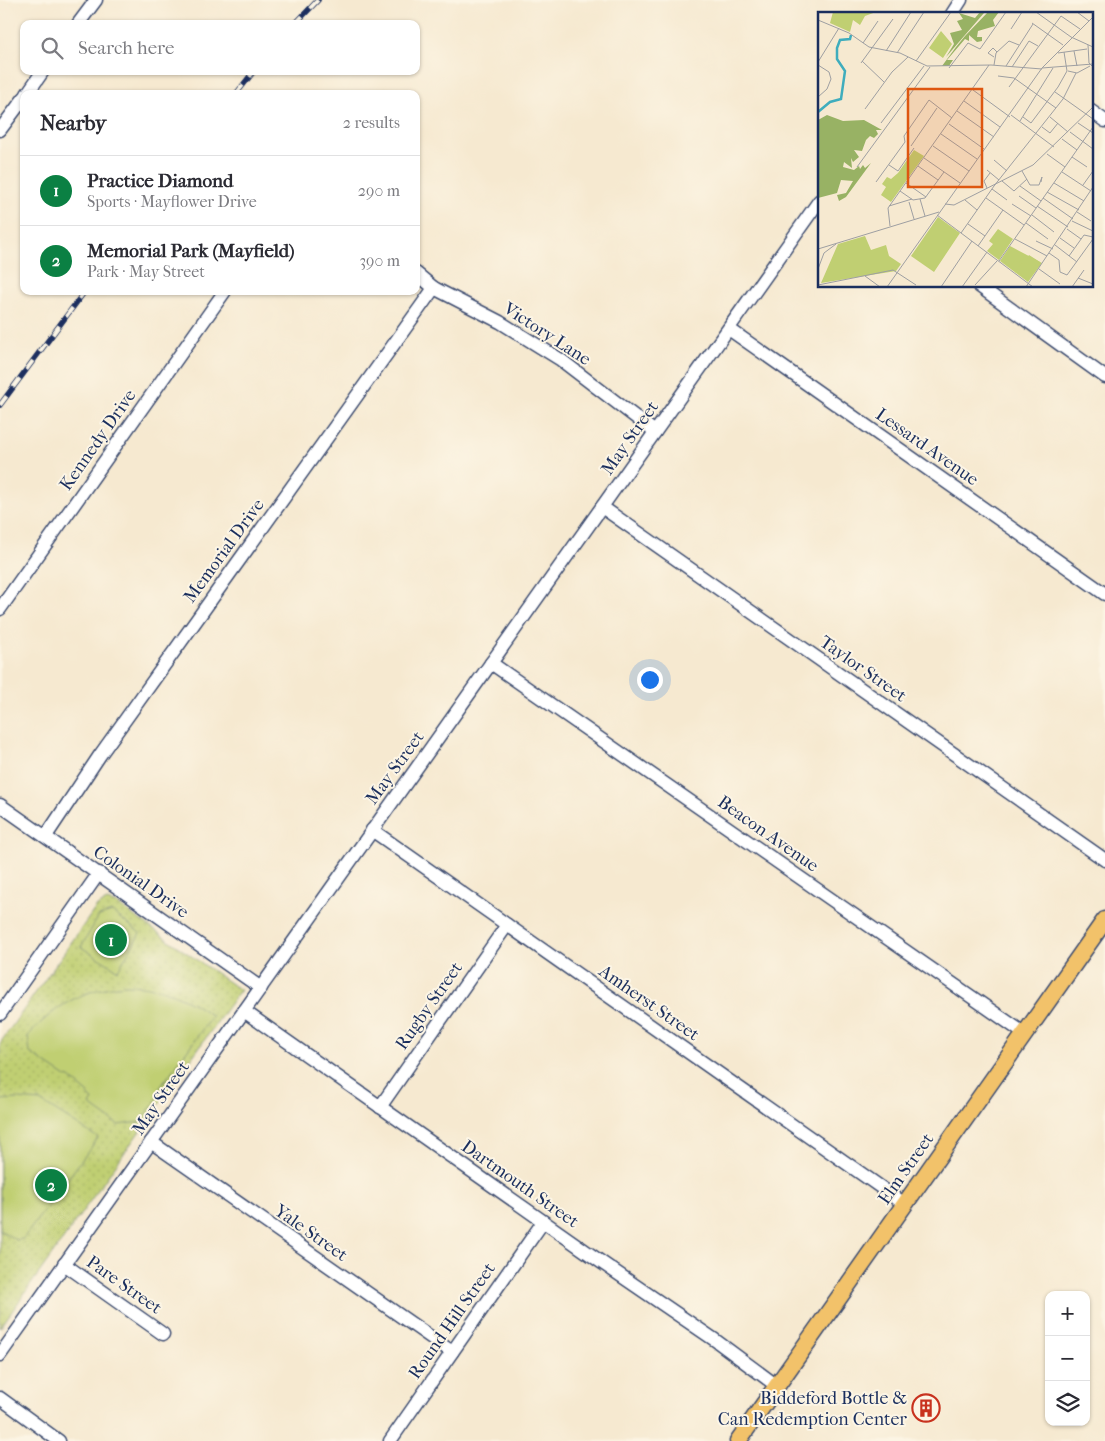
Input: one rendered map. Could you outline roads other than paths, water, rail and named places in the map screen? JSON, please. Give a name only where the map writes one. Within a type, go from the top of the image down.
[{"type":"main road","name":"Elm Street","points":[[738,1441],[1105,920]]},
{"type":"street","points":[[81,20],[96,0]]},
{"type":"street","points":[[954,12],[961,0]]},
{"type":"street","points":[[30,90],[40,75]]},
{"type":"street","points":[[0,130],[20,103]]},
{"type":"street","points":[[1092,112],[1105,121]]},
{"type":"street","name":"May Street","points":[[0,1355],[818,201]]},
{"type":"street","name":"Victory Lane","points":[[420,276],[434,288],[500,322],[542,347],[655,432]]},
{"type":"street","name":"Memorial Drive","points":[[46,836],[100,755],[434,288]]},
{"type":"street","points":[[982,288],[1105,377]]},
{"type":"street","name":"Kennedy Drive","points":[[0,608],[223,295]]},
{"type":"street","name":"Lessard Avenue","points":[[729,328],[1105,594]]},
{"type":"street","name":"Taylor Street","points":[[602,507],[1105,860]]},
{"type":"street","name":"Beacon Avenue","points":[[491,663],[1025,1034]]},
{"type":"street","name":"Colonial Drive","points":[[0,805],[261,988]]},
{"type":"street","name":"Amherst Street","points":[[372,830],[906,1205]]},
{"type":"street","points":[[0,1014],[99,873]]},
{"type":"street","name":"Rugby Street","points":[[380,1107],[507,925]]},
{"type":"street","name":"Dartmouth Street","points":[[244,1011],[543,1222],[715,1340],[777,1386]]},
{"type":"street","name":"Yale Street","points":[[151,1142],[452,1352]]},
{"type":"street","name":"Round Hill Street","points":[[390,1441],[543,1222]]},
{"type":"street","name":"Pare Street","points":[[64,1264],[163,1334]]},
{"type":"street","points":[[0,1398],[59,1441]]},
{"type":"railway","points":[[299,20],[318,0]]},
{"type":"railway","points":[[239,90],[251,75]]},
{"type":"railway","points":[[0,405],[82,295]]},
{"type":"place","name":"Practice Diamond","points":[[111,940]]},
{"type":"place","name":"Memorial Park (Mayfield)","points":[[51,1185]]},
{"type":"place","name":"Biddeford Bottle & Can Redemption Center","points":[[926,1408]]}]
